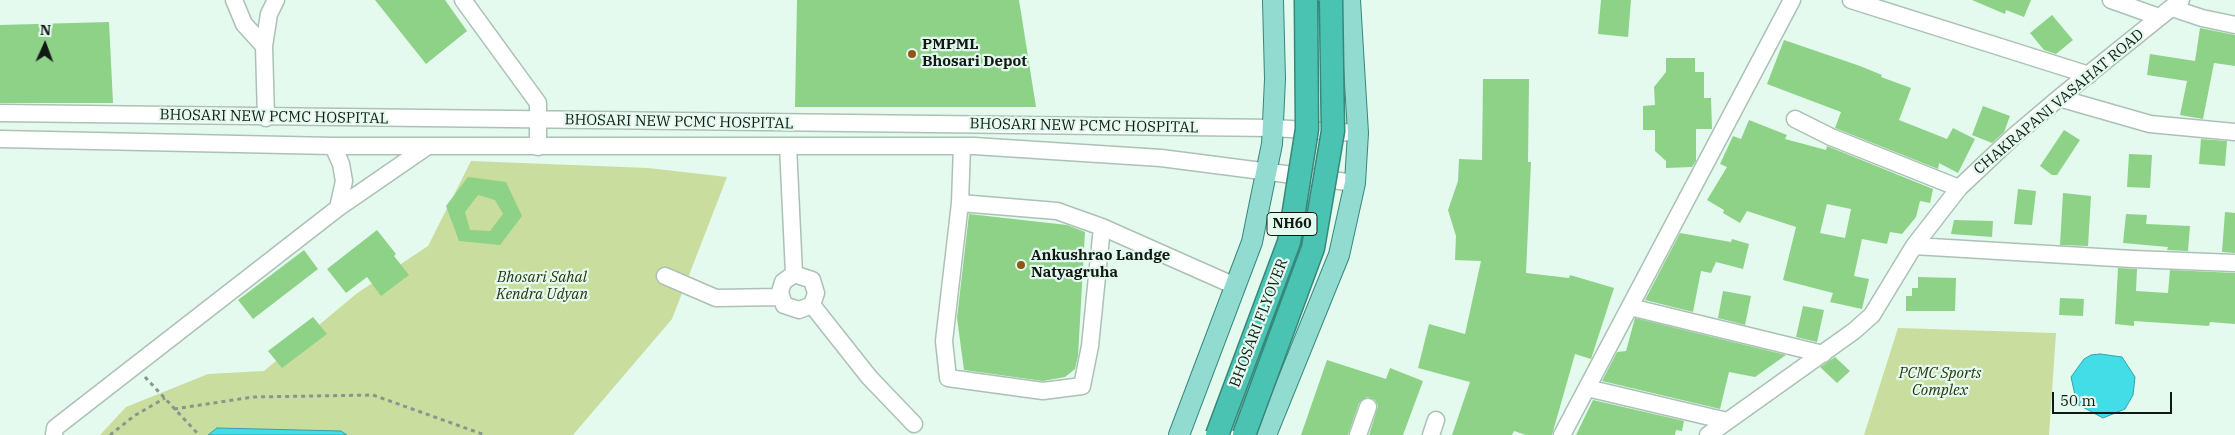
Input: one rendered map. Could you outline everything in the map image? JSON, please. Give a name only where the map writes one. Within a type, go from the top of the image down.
[{"type":"highway","name":"BHOSARI FLYOVER","points":[[1217,435],[1289,242],[1307,130],[1306,0]]},
{"type":"highway","name":"BHOSARI FLYOVER","points":[[1244,435],[1314,248],[1332,131],[1331,0]]},
{"type":"main road","points":[[1179,435],[1252,242],[1272,144],[1275,79],[1273,0]]},
{"type":"main road","points":[[1266,435],[1339,255],[1354,183],[1358,132],[1350,0]]},
{"type":"street","points":[[234,0],[244,24],[264,46]]},
{"type":"street","points":[[266,118],[264,46],[269,14],[276,0]]},
{"type":"street","points":[[463,0],[538,103],[538,147]]},
{"type":"street","points":[[1562,435],[1792,0]]},
{"type":"street","points":[[1851,0],[2088,75]]},
{"type":"street","points":[[2111,0],[2171,8],[2202,18],[2235,25]]},
{"type":"street","name":"CHAKRAPANI VASAHAT ROAD","points":[[1708,435],[1823,354],[1872,315],[1914,246],[1959,188],[2013,137],[2171,8]]},
{"type":"street","points":[[2059,98],[2150,124],[2235,132]]},
{"type":"street","name":"BHOSARI NEW PCMC HOSPITAL","points":[[0,113],[266,118],[1273,128],[1358,132]]},
{"type":"street","points":[[338,208],[344,181],[340,146],[349,118]]},
{"type":"street","points":[[400,119],[400,146]]},
{"type":"street","points":[[1795,119],[1831,137],[1959,188]]},
{"type":"street","name":"BHOSARI NEW PCMC HOSPITAL","points":[[0,139],[340,146],[962,146],[1189,161],[1266,173],[1354,183]]},
{"type":"street","points":[[54,435],[55,428],[338,208],[428,146]]},
{"type":"street","points":[[788,146],[794,274]]},
{"type":"street","points":[[962,146],[960,203],[944,340],[948,378],[1043,391],[1082,386],[1090,346],[1102,227]]},
{"type":"street","points":[[960,203],[1057,211],[1102,227],[1235,286]]},
{"type":"street","points":[[1914,246],[2235,263]]},
{"type":"street","points":[[794,274],[783,282],[780,292],[784,305],[799,310],[812,305]]},
{"type":"street","points":[[794,274],[812,280],[816,293],[812,305]]},
{"type":"street","points":[[665,276],[716,298],[781,297]]},
{"type":"street","points":[[812,305],[869,377],[914,424]]},
{"type":"street","points":[[1630,307],[1823,354]]},
{"type":"street","points":[[1587,388],[1727,421]]},
{"type":"street","points":[[1358,435],[1368,407]]},
{"type":"path","points":[[134,366],[199,435]]},
{"type":"path","points":[[174,409],[253,397],[373,395],[484,435]]},
{"type":"path","points":[[110,435],[134,416],[165,398]]},
{"type":"green space","name":"Bhosari Sahal Kendra Udyan","points":[[471,161],[648,168],[727,177],[672,319],[573,435],[100,435],[126,407],[208,374],[264,371],[356,294],[428,246]]},
{"type":"green space","name":"PCMC Sports Complex","points":[[1898,328],[2056,333],[2049,435],[1864,435]]},
{"type":"water","points":[[2100,354],[2122,357],[2135,377],[2133,395],[2125,409],[2103,418],[2077,404],[2071,377],[2084,359],[2091,355]]},
{"type":"water","points":[[217,428],[341,431],[347,435],[208,435]]},
{"type":"building","points":[[375,0],[445,0],[467,31],[426,64]]},
{"type":"building","name":"PMPML Bhosari Depot","points":[[797,0],[1019,0],[1036,107],[795,107]]},
{"type":"building","points":[[1601,0],[1631,0],[1628,37],[1598,34]]},
{"type":"building","points":[[1972,0],[2031,0],[2024,17],[2006,10],[2005,14]]},
{"type":"building","points":[[2052,15],[2073,40],[2056,54],[2044,50],[2030,33]]},
{"type":"building","points":[[109,22],[113,103],[0,103],[0,25]]},
{"type":"building","points":[[2200,28],[2235,35],[2235,66],[2214,63],[2203,119],[2180,115],[2187,81],[2147,75],[2150,54],[2195,61]]},
{"type":"building","points":[[1784,40],[1860,66],[1882,75],[1881,77],[1911,88],[1899,120],[1947,139],[1953,128],[1975,139],[1958,173],[1939,163],[1938,169],[1835,128],[1841,112],[1767,84]]},
{"type":"building","points":[[1666,58],[1695,58],[1695,72],[1704,72],[1704,98],[1711,98],[1712,129],[1696,129],[1696,161],[1692,167],[1666,168],[1666,161],[1655,151],[1655,130],[1643,130],[1643,106],[1655,105],[1654,87],[1666,72]]},
{"type":"building","points":[[1483,79],[1529,79],[1528,162],[1531,162],[1526,273],[1569,278],[1570,275],[1614,288],[1591,359],[1575,354],[1552,435],[1526,435],[1514,431],[1512,435],[1452,435],[1470,382],[1418,368],[1429,324],[1465,334],[1481,261],[1455,260],[1456,236],[1448,210],[1458,181],[1459,159],[1482,160]]},
{"type":"building","points":[[1983,106],[2010,116],[2004,132],[1992,143],[1972,135]]},
{"type":"building","points":[[1749,120],[1787,135],[1785,139],[1826,150],[1827,146],[1933,189],[1930,203],[1920,201],[1916,217],[1902,234],[1890,232],[1887,244],[1862,239],[1854,276],[1869,279],[1862,309],[1830,302],[1833,293],[1783,280],[1796,227],[1747,211],[1740,223],[1723,213],[1724,210],[1707,200],[1727,167],[1720,164],[1733,136],[1741,139]],"holes":[[[1827,204],[1851,209],[1845,238],[1820,233]]]},
{"type":"building","points":[[2064,130],[2080,140],[2057,175],[2052,175],[2040,166]]},
{"type":"building","points":[[2201,139],[2227,141],[2225,166],[2199,164]]},
{"type":"building","points":[[2129,154],[2152,155],[2150,188],[2127,187]]},
{"type":"building","points":[[468,177],[506,182],[522,216],[500,245],[459,241],[446,206]],"holes":[[[478,195],[495,200],[503,214],[490,231],[470,230],[465,212]]]},
{"type":"building","points":[[2018,189],[2036,191],[2032,225],[2014,224]]},
{"type":"building","points":[[2063,193],[2091,196],[2088,246],[2060,245]]},
{"type":"building","points":[[2225,212],[2235,213],[2235,253],[2222,252]]},
{"type":"building","name":"Ankushrao Landge Natyagruha","points":[[969,214],[1067,225],[1085,232],[1078,356],[1075,369],[1065,377],[1043,381],[964,370],[957,318]]},
{"type":"building","points":[[2126,214],[2147,215],[2146,224],[2190,226],[2188,251],[2167,250],[2168,247],[2123,243]]},
{"type":"building","points":[[1954,220],[1993,221],[1992,237],[1951,234]]},
{"type":"building","points":[[377,230],[396,254],[394,256],[409,275],[381,296],[367,277],[346,293],[327,269]]},
{"type":"building","points":[[1680,233],[1731,242],[1732,239],[1749,244],[1743,269],[1716,262],[1711,273],[1701,271],[1693,312],[1645,300]]},
{"type":"building","points":[[304,250],[318,269],[253,319],[238,300]]},
{"type":"building","points":[[2118,268],[2137,269],[2136,291],[2168,293],[2170,270],[2235,273],[2235,324],[2210,322],[2209,326],[2134,321],[2134,326],[2115,324]]},
{"type":"building","points":[[1918,277],[1956,278],[1955,311],[1906,311],[1906,296],[1912,296],[1912,288],[1918,288]]},
{"type":"building","points":[[1723,291],[1751,296],[1745,325],[1718,318]]},
{"type":"building","points":[[2060,298],[2084,299],[2083,316],[2059,315]]},
{"type":"building","points":[[1803,306],[1824,310],[1817,342],[1796,337]]},
{"type":"building","points":[[313,317],[327,334],[282,368],[268,351]]},
{"type":"building","points":[[1635,318],[1786,355],[1755,377],[1729,372],[1720,409],[1602,381],[1617,352],[1626,351]]},
{"type":"building","points":[[1835,357],[1850,371],[1837,383],[1820,367]]},
{"type":"building","points":[[1327,360],[1386,379],[1390,368],[1423,381],[1403,435],[1369,435],[1378,406],[1375,400],[1367,397],[1359,403],[1348,435],[1301,435]]},
{"type":"building","points":[[1593,400],[1684,421],[1682,431],[1676,430],[1675,435],[1576,435]]},
{"type":"place","name":"PMPML Bhosari Depot","points":[[912,54]]},
{"type":"place","name":"Ankushrao Landge Natyagruha","points":[[1021,265]]}]
